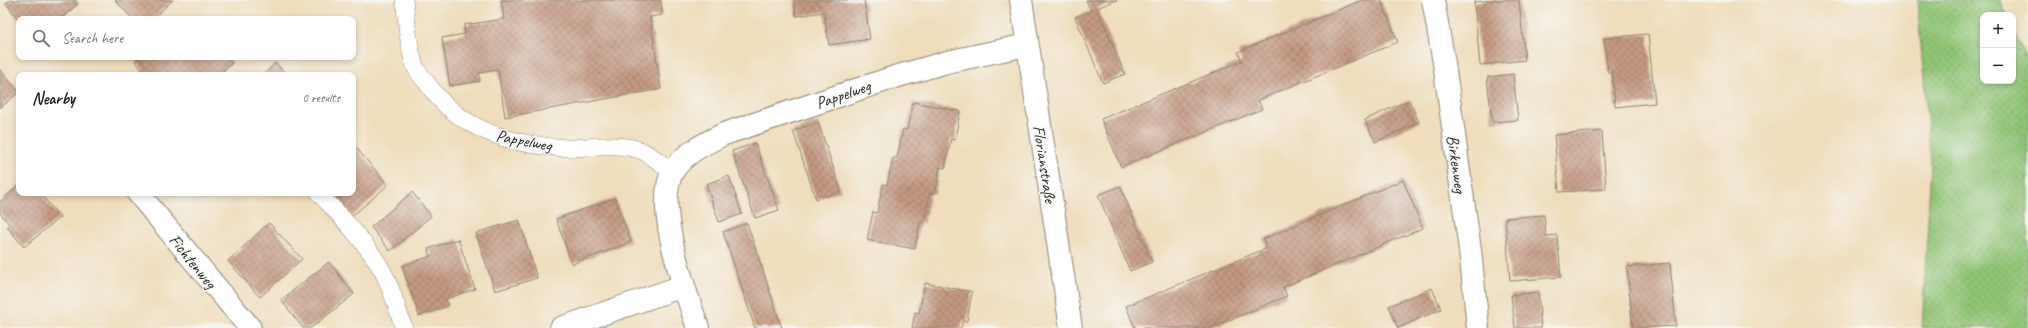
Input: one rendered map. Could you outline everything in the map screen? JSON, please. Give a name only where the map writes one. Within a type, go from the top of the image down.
[{"type":"street","name":"Florianstraße","points":[[1021,0],[1071,328]]},
{"type":"street","name":"Birkenweg","points":[[1433,0],[1444,62],[1470,250],[1478,328]]},
{"type":"street","name":"Pappelweg","points":[[672,172],[678,164],[698,147],[724,134],[904,74],[969,56],[1027,45]]},
{"type":"street","points":[[672,172],[668,189],[668,221],[674,253],[698,328]]},
{"type":"street","name":"Fichtenweg","points":[[140,196],[250,328]]},
{"type":"street","points":[[561,328],[684,286]]},
{"type":"lane","name":"Pappelweg","points":[[404,0],[415,66],[434,94],[459,116],[484,131],[509,141],[561,147],[627,147],[640,150],[654,158],[672,172]]},
{"type":"lane","points":[[322,196],[354,232],[382,271],[391,289],[404,328]]},
{"type":"green space","points":[[1917,0],[2000,0],[2006,12],[1980,12],[1980,84],[2016,84],[2016,36],[2028,63],[2028,328],[1922,328],[1931,163]]},
{"type":"building","points":[[10,0],[75,0],[78,4],[64,16],[16,16],[6,3]]},
{"type":"building","points":[[115,0],[173,0],[155,16],[130,16]]},
{"type":"building","points":[[501,0],[661,0],[662,15],[650,17],[661,89],[505,117],[498,70],[479,73],[480,81],[450,86],[442,38],[465,34],[464,25],[504,19]]},
{"type":"building","points":[[794,0],[864,0],[870,39],[829,45],[824,12],[796,16]]},
{"type":"building","points":[[1086,0],[1117,0],[1097,8],[1125,74],[1103,83],[1075,17],[1091,11]]},
{"type":"building","points":[[1362,0],[1381,0],[1398,42],[1258,100],[1262,109],[1121,167],[1101,119],[1242,61],[1238,52]]},
{"type":"building","points":[[1491,0],[1519,0],[1525,60],[1480,65],[1474,2]]},
{"type":"building","points":[[1648,34],[1655,103],[1615,107],[1612,72],[1608,73],[1604,38]]},
{"type":"building","points":[[230,60],[232,63],[222,72],[144,72],[135,61]]},
{"type":"building","points":[[276,63],[284,72],[266,72]]},
{"type":"building","points":[[0,69],[16,88],[16,95],[0,108]]},
{"type":"building","points":[[1513,74],[1518,120],[1492,122],[1487,77]]},
{"type":"building","points":[[1409,100],[1419,122],[1375,142],[1365,120]]},
{"type":"building","points":[[913,102],[960,111],[955,140],[951,139],[945,168],[940,167],[935,194],[930,193],[924,223],[920,222],[915,249],[867,240],[873,212],[877,213],[883,184],[887,185],[893,158],[897,158],[903,129],[907,130]]},
{"type":"building","points":[[818,122],[841,191],[816,199],[793,131]]},
{"type":"building","points":[[1602,131],[1606,189],[1559,192],[1554,135]]},
{"type":"building","points":[[755,143],[779,210],[755,218],[732,151]]},
{"type":"building","points":[[356,148],[388,185],[351,217],[333,196],[356,196]]},
{"type":"building","points":[[729,176],[742,214],[719,222],[706,184]]},
{"type":"building","points":[[1403,180],[1423,228],[1283,287],[1287,296],[1210,328],[1135,328],[1126,306],[1267,248],[1263,239]]},
{"type":"building","points":[[1120,186],[1152,262],[1130,271],[1098,195]]},
{"type":"building","points":[[16,188],[16,196],[44,196],[43,197],[60,217],[24,247],[7,227],[10,225],[0,213],[0,202]]},
{"type":"building","points":[[412,192],[431,216],[390,251],[371,227]]},
{"type":"building","points":[[615,198],[631,242],[572,264],[556,219]]},
{"type":"building","points":[[1544,215],[1546,236],[1557,235],[1561,277],[1510,281],[1505,218]]},
{"type":"building","points":[[519,220],[537,278],[495,291],[476,233]]},
{"type":"building","points":[[269,223],[302,259],[260,297],[228,261]]},
{"type":"building","points":[[747,223],[782,328],[755,328],[723,232]]},
{"type":"building","points":[[458,239],[475,289],[446,299],[448,306],[419,316],[402,266],[431,256],[428,249]]},
{"type":"building","points":[[329,262],[354,294],[311,328],[303,328],[281,300]]},
{"type":"building","points":[[1670,263],[1676,326],[1633,328],[1627,267]]},
{"type":"building","points":[[925,283],[972,292],[967,321],[963,321],[961,328],[912,328],[915,312],[919,313]]},
{"type":"building","points":[[1432,288],[1441,309],[1398,328],[1389,306]]},
{"type":"building","points":[[1538,292],[1541,328],[1515,328],[1511,295]]}]
